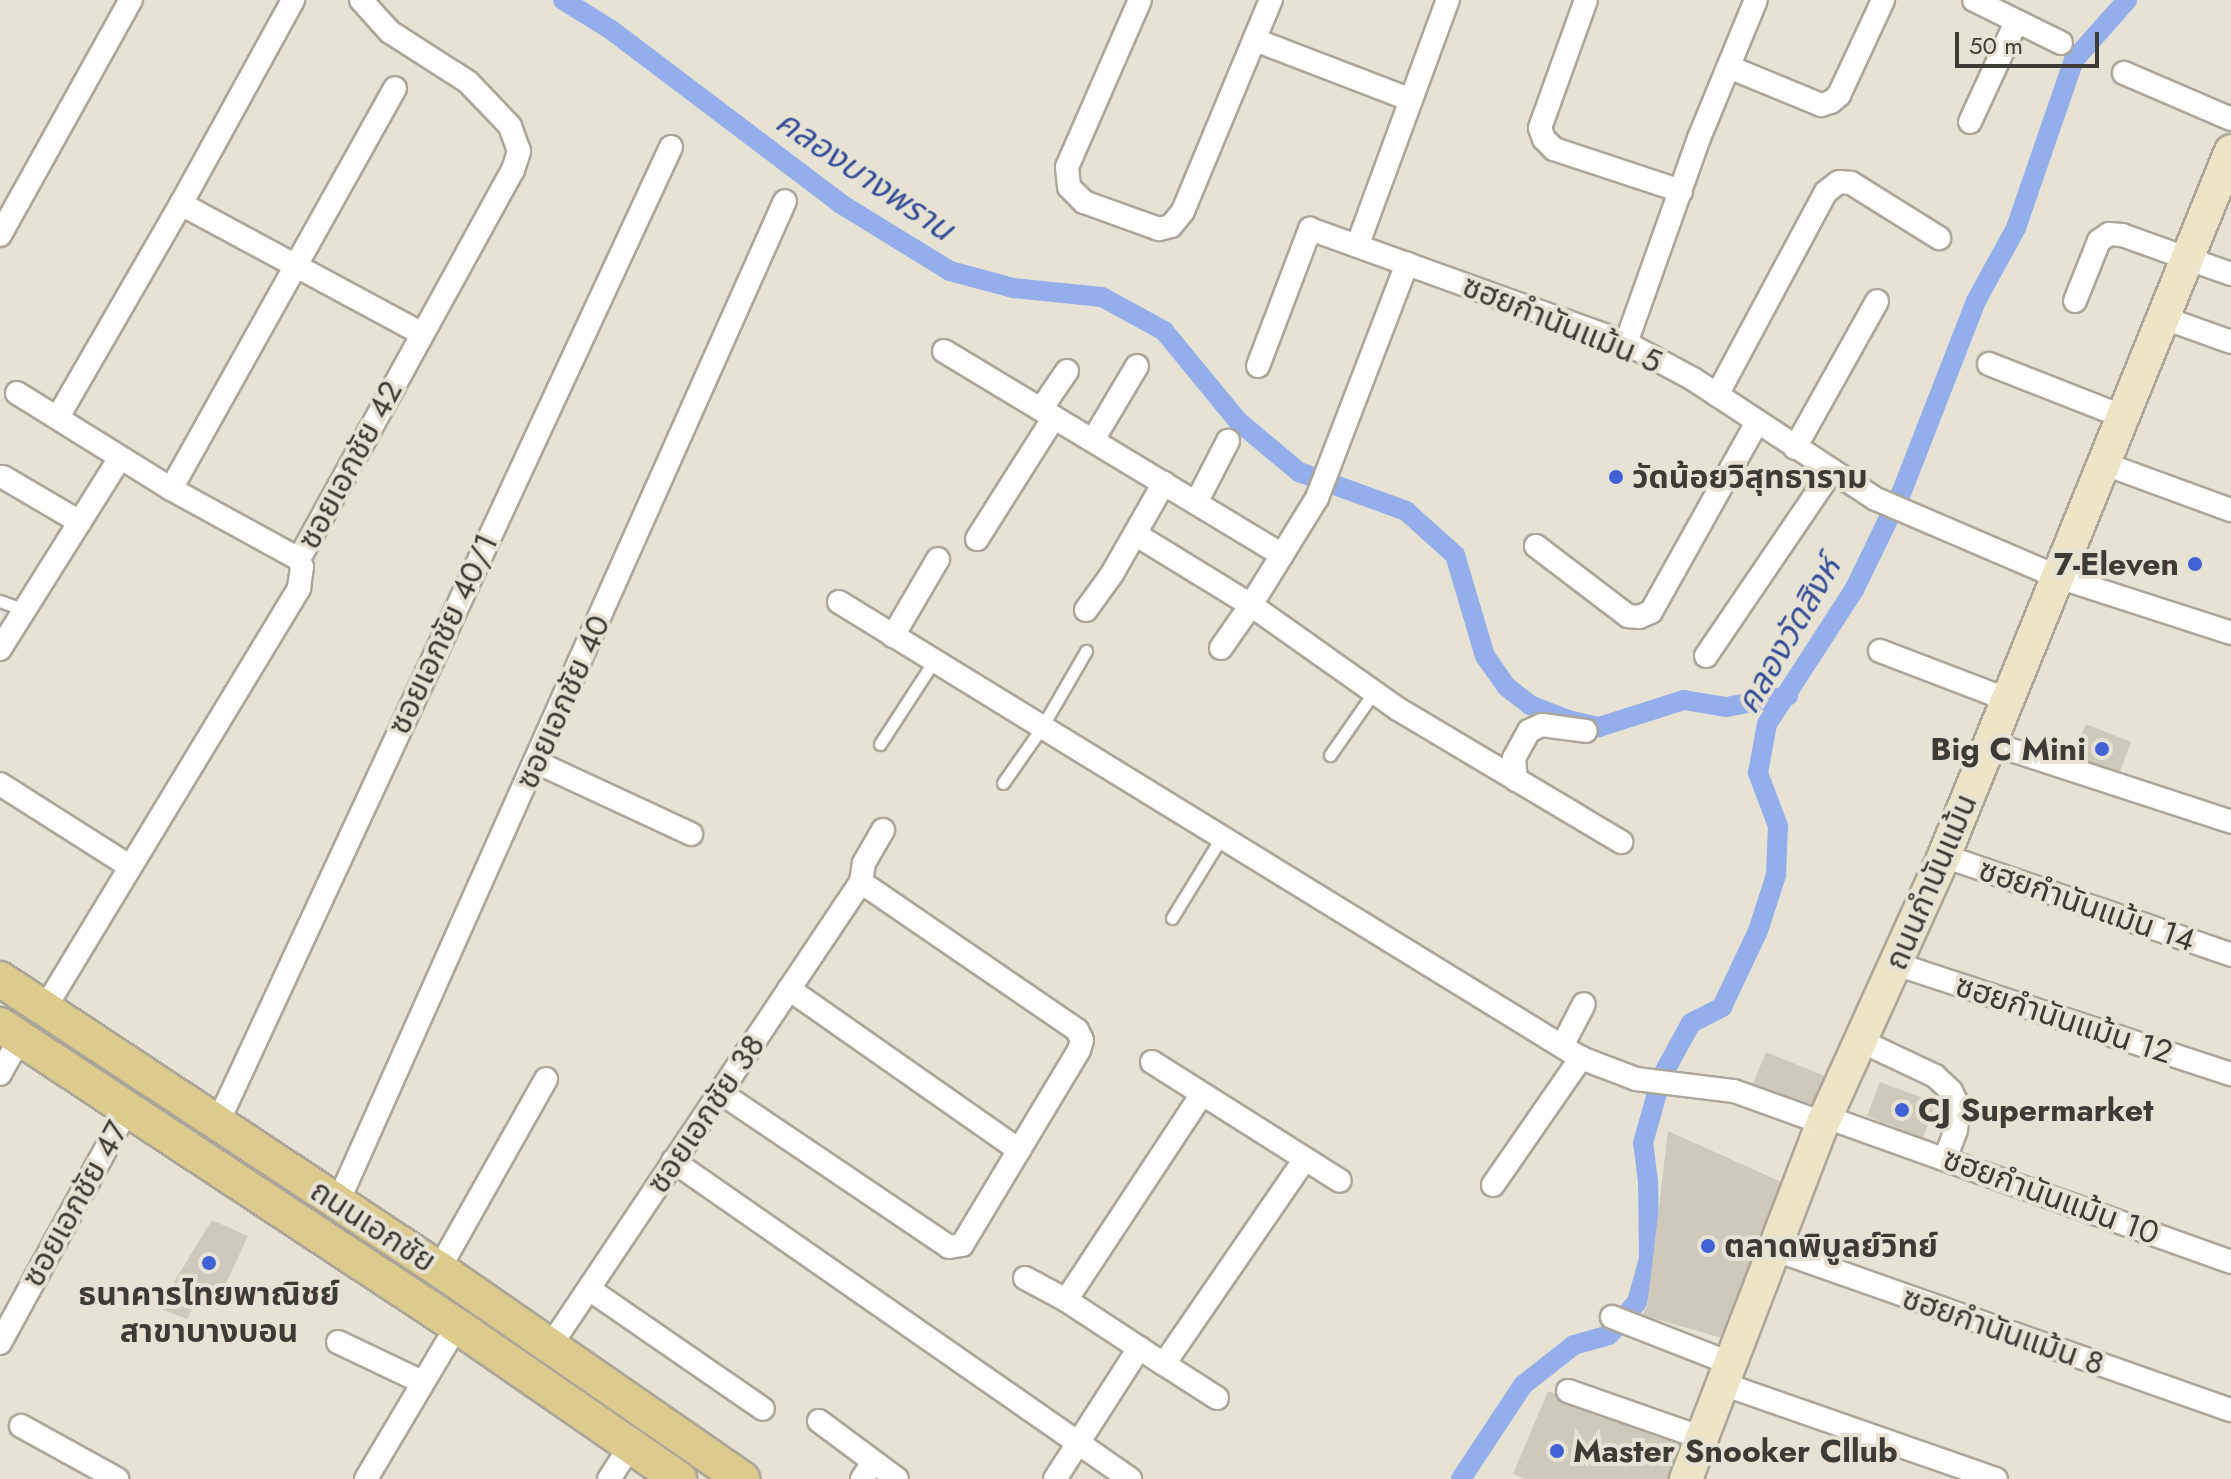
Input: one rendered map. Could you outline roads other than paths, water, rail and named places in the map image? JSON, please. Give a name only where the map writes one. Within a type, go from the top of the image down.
[{"type":"main road","name":"ถนนเอกชัย","points":[[0,979],[439,1269],[742,1479]]},
{"type":"main road","name":"ถนนเอกชัย","points":[[10,1032],[457,1326],[679,1479]]},
{"type":"street","points":[[0,233],[131,0]]},
{"type":"street","points":[[58,417],[181,204],[293,0]]},
{"type":"street","name":"ซอยเอกชัย 42","points":[[45,1008],[299,588],[302,567],[299,559],[513,170],[519,151],[510,126],[468,82],[390,32],[361,0]]},
{"type":"street","points":[[1140,0],[1067,167],[1069,187],[1084,202],[1159,229],[1171,226],[1183,211],[1271,0]]},
{"type":"street","points":[[1358,244],[1448,0]]},
{"type":"street","points":[[1586,0],[1540,128],[1544,139],[1554,149],[1681,191]]},
{"type":"street","points":[[1626,343],[1681,191],[1756,0]]},
{"type":"street","points":[[1729,67],[1821,105],[1831,102],[1839,95],[1883,0]]},
{"type":"street","points":[[1974,0],[2061,43]]},
{"type":"street","points":[[1970,122],[2016,22]]},
{"type":"street","points":[[1255,40],[1411,100]]},
{"type":"street","points":[[2124,73],[2231,119]]},
{"type":"street","points":[[171,489],[395,88]]},
{"type":"street","name":"ซอยเอกชัย 40/1","points":[[218,1122],[671,147]]},
{"type":"street","name":"ถนนกำนันแม้น","points":[[1687,1479],[1824,1120],[1944,856],[2231,151]]},
{"type":"street","points":[[1717,395],[1826,192],[1839,182],[1851,183],[1939,238]]},
{"type":"street","name":"ซอยเอกชัย 40","points":[[338,1202],[785,201]]},
{"type":"street","points":[[181,204],[421,333]]},
{"type":"street","name":"ซฮยกำนันแม้น 5","points":[[1258,366],[1310,229],[1626,343],[1717,395],[1876,499],[2058,577],[2231,633]]},
{"type":"street","points":[[2075,301],[2099,241],[2109,234],[2188,257],[2231,274]]},
{"type":"street","points":[[1221,648],[1317,498],[1337,453],[1407,264]]},
{"type":"street","points":[[1795,448],[1877,301]]},
{"type":"street","points":[[2164,318],[2231,342]]},
{"type":"street","points":[[944,351],[1282,555]]},
{"type":"street","points":[[1989,364],[2124,417]]},
{"type":"street","points":[[1093,440],[1137,366]]},
{"type":"street","points":[[977,539],[1048,413],[1067,371]]},
{"type":"street","points":[[17,393],[171,489],[299,559]]},
{"type":"street","points":[[1536,546],[1628,616],[1639,617],[1651,612],[1757,422]]},
{"type":"street","points":[[1196,503],[1228,441]]},
{"type":"street","points":[[0,649],[120,458]]},
{"type":"street","points":[[2105,464],[2231,510]]},
{"type":"street","points":[[1706,656],[1831,472]]},
{"type":"street","points":[[3,477],[80,522]]},
{"type":"street","points":[[1086,610],[1164,483]]},
{"type":"street","points":[[1135,534],[1251,605],[1374,692],[1621,842]]},
{"type":"street","points":[[893,636],[938,559]]},
{"type":"street","name":"ซฮยกำนันแม้น 10","points":[[839,602],[1572,1052],[1636,1079],[1734,1091],[1945,1158],[2231,1262]]},
{"type":"street","points":[[1880,651],[2008,700]]},
{"type":"street","points":[[1516,780],[1514,758],[1529,731],[1542,725],[1586,731]]},
{"type":"street","points":[[1990,743],[2231,822]]},
{"type":"street","points":[[536,762],[691,834]]},
{"type":"street","points":[[0,784],[129,866]]},
{"type":"street","name":"ซอยเอกชัย 38","points":[[551,1345],[861,882],[864,863],[883,830]]},
{"type":"street","name":"ซฮยกำนันแม้น 14","points":[[1944,856],[2231,955]]},
{"type":"street","points":[[721,1093],[949,1247],[962,1245],[1079,1050],[1082,1040],[1077,1030],[861,882]]},
{"type":"street","name":"ซฮยกำนันแม้น 12","points":[[1896,964],[2231,1074]]},
{"type":"street","points":[[789,989],[1019,1150]]},
{"type":"street","points":[[1493,1185],[1572,1052],[1584,1004]]},
{"type":"street","points":[[0,1074],[10,1032]]},
{"type":"street","points":[[1861,1041],[1935,1076],[1951,1091],[1959,1108],[1956,1130],[1945,1158]]},
{"type":"street","points":[[1152,1062],[1340,1181]]},
{"type":"street","points":[[439,1269],[546,1079]]},
{"type":"street","points":[[1066,1300],[1202,1094]]},
{"type":"street","name":"ซอยเอกชัย 47","points":[[0,1343],[128,1108]]},
{"type":"street","points":[[1164,1364],[1304,1160]]},
{"type":"street","points":[[673,1161],[1129,1479]]},
{"type":"street","name":"ซฮยกำนันแม้น 8","points":[[1776,1250],[2231,1410]]},
{"type":"street","points":[[1025,1278],[1066,1300],[1217,1398]]},
{"type":"street","points":[[589,1289],[763,1409]]},
{"type":"street","points":[[1612,1317],[1651,1332],[1727,1374],[1996,1479]]},
{"type":"street","points":[[366,1479],[457,1326]]},
{"type":"street","points":[[338,1342],[422,1382]]},
{"type":"street","points":[[1055,1479],[1139,1348]]},
{"type":"street","points":[[1568,1391],[1702,1438]]},
{"type":"street","points":[[819,1421],[867,1470],[897,1479]]},
{"type":"street","points":[[21,1426],[117,1479]]},
{"type":"street","points":[[609,1479],[631,1445]]},
{"type":"lane","points":[[0,601],[25,610]]},
{"type":"lane","points":[[1003,783],[1042,727],[1086,651]]},
{"type":"lane","points":[[880,744],[934,661]]},
{"type":"lane","points":[[1330,755],[1374,692]]},
{"type":"lane","points":[[1172,918],[1221,838]]},
{"type":"waterway","name":"คลองบางพราน","points":[[563,0],[610,29],[841,204],[950,271],[1013,288],[1102,297],[1164,331],[1238,421],[1299,472],[1406,511],[1455,555],[1485,656],[1507,687],[1530,705],[1568,720],[1599,727],[1684,700],[1726,707],[1788,696]]},
{"type":"waterway","name":"คลองวัดสิงห์","points":[[1461,1479],[1523,1385],[1574,1345],[1609,1335],[1637,1302],[1649,1259],[1648,1182],[1643,1143],[1662,1076],[1691,1023],[1722,1007],[1758,931],[1776,875],[1778,826],[1758,773],[1767,724],[1854,590],[1902,491],[1976,301],[2016,228],[2074,60],[2127,0]]},
{"type":"place","name":"วัดน้อยวิสุทธาราม","points":[[1616,477]]},
{"type":"place","name":"7-Eleven","points":[[2195,564]]},
{"type":"place","name":"Big C Mini","points":[[2102,749]]},
{"type":"place","name":"CJ Supermarket","points":[[1902,1110]]},
{"type":"place","name":"ตลาดพิบูลย์วิทย์","points":[[1708,1246]]},
{"type":"place","name":"ธนาคารไทยพาณิชย์ สาขาบางบอน","points":[[209,1263]]},
{"type":"place","name":"Master Snooker Cllub","points":[[1557,1451]]}]
